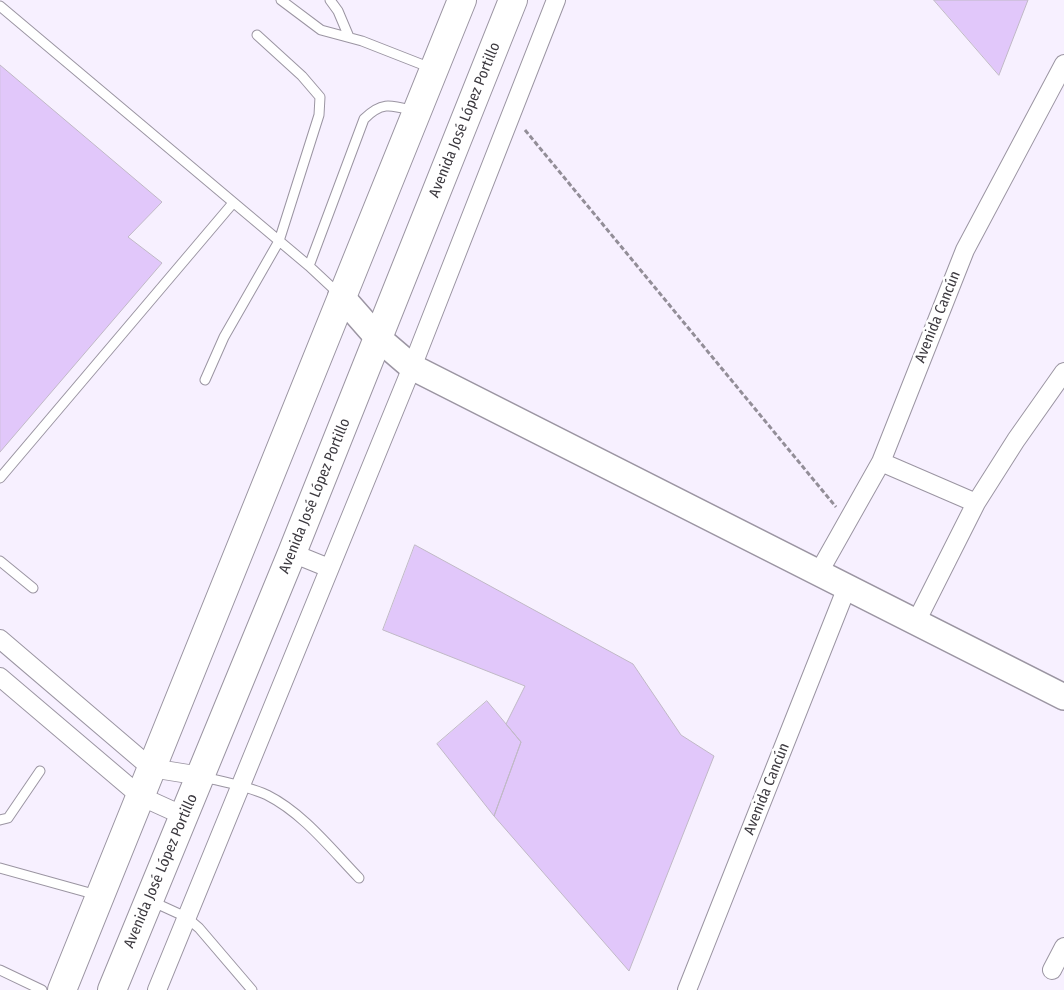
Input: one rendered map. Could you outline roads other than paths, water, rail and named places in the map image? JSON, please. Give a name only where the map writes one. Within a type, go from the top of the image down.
[{"type":"main road","points":[[62,990],[462,0]]},
{"type":"main road","name":"Avenida José López Portillo","points":[[112,990],[292,553],[377,337],[514,0]]},
{"type":"street","points":[[157,990],[239,785],[412,367],[510,112],[556,0]]},
{"type":"street","name":"Avenida Cancún","points":[[819,572],[881,462],[965,250],[1064,64]]},
{"type":"street","points":[[341,296],[377,337],[412,367],[1064,697]]},
{"type":"street","points":[[916,622],[976,503],[1016,440],[1064,372]]},
{"type":"street","points":[[881,462],[976,503]]},
{"type":"street","points":[[292,553],[329,568]]},
{"type":"street","name":"Avenida Cancún","points":[[687,990],[847,587]]},
{"type":"street","points":[[0,639],[151,768],[201,776]]},
{"type":"street","points":[[27,662],[6,682],[140,796],[184,816]]},
{"type":"street","points":[[1052,970],[1064,947]]},
{"type":"lane","points":[[281,0],[321,30],[349,36],[434,69]]},
{"type":"lane","points":[[330,0],[338,11],[349,36]]},
{"type":"lane","points":[[0,6],[309,266],[341,296]]},
{"type":"lane","points":[[205,380],[224,337],[279,241],[320,115],[320,97],[302,76],[257,35]]},
{"type":"lane","points":[[309,266],[364,119],[375,108],[389,105],[416,112]]},
{"type":"lane","points":[[0,478],[233,204]]},
{"type":"lane","points":[[0,561],[33,588]]},
{"type":"lane","points":[[0,820],[8,818],[40,771]]},
{"type":"lane","points":[[201,776],[239,785],[267,795],[295,813],[359,878]]},
{"type":"lane","points":[[0,868],[100,896]]},
{"type":"lane","points":[[149,899],[186,917],[199,928],[252,990]]},
{"type":"lane","points":[[0,970],[42,990]]}]
